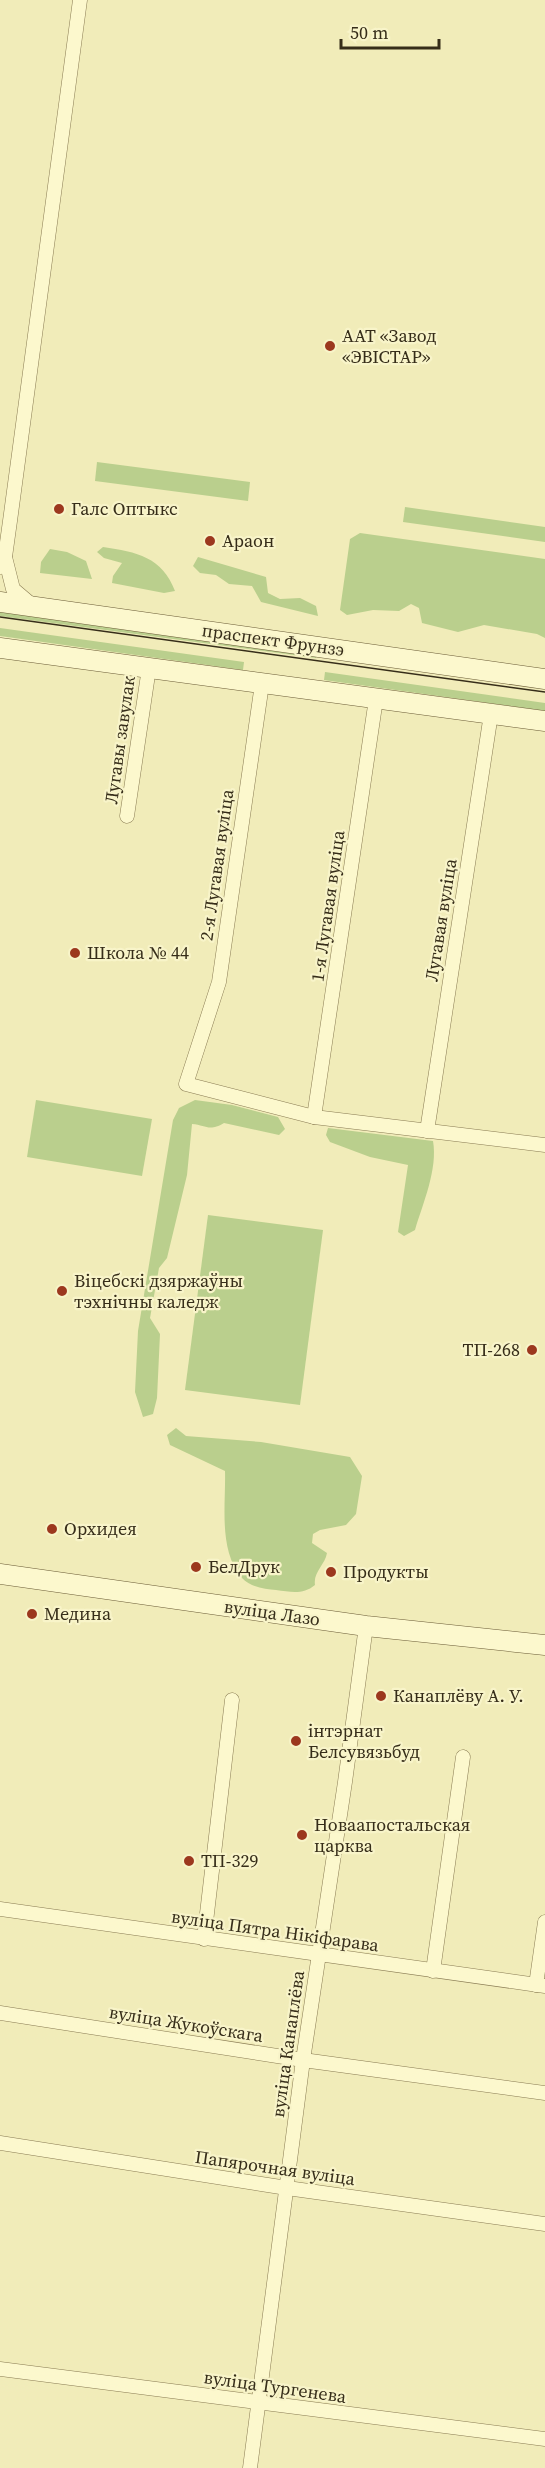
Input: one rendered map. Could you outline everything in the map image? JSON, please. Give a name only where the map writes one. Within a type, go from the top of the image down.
[{"type":"main road","name":"праспект Фрунзэ","points":[[0,602],[545,679]]},
{"type":"main road","points":[[0,648],[545,722]]},
{"type":"main road","name":"вуліца Лазо","points":[[0,1574],[366,1626],[545,1645]]},
{"type":"street","points":[[33,606],[13,589],[2,562],[80,0]]},
{"type":"street","name":"Лугавы завулак","points":[[127,816],[149,668]]},
{"type":"street","name":"2-я Лугавая вуліца","points":[[262,684],[219,982],[186,1084],[314,1117]]},
{"type":"street","name":"1-я Лугавая вуліца","points":[[314,1117],[376,699]]},
{"type":"street","name":"Лугавая вуліца","points":[[426,1131],[491,714]]},
{"type":"street","points":[[314,1117],[545,1145]]},
{"type":"street","name":"вуліца Канаплёва","points":[[250,2468],[303,2060],[366,1626]]},
{"type":"street","points":[[204,1939],[232,1700]]},
{"type":"street","points":[[433,1971],[463,1757]]},
{"type":"street","name":"вуліца Пятра Нікіфарава","points":[[0,1910],[540,1986]]},
{"type":"street","points":[[540,1986],[545,1922]]},
{"type":"street","name":"вуліца Жукоўскага","points":[[0,2013],[303,2060],[545,2093]]},
{"type":"street","name":"Папярочная вуліца","points":[[0,2143],[287,2188],[545,2224]]},
{"type":"street","name":"вуліца Тургенева","points":[[0,2369],[545,2439]]},
{"type":"green space","points":[[97,462],[250,482],[248,501],[95,481]]},
{"type":"green space","points":[[405,507],[545,527],[545,542],[403,522]]},
{"type":"green space","points":[[360,533],[545,559],[545,638],[537,634],[484,625],[458,632],[422,623],[419,608],[411,604],[399,611],[373,610],[347,615],[340,610],[350,539]]},
{"type":"green space","points":[[103,547],[127,551],[147,558],[163,570],[175,591],[164,593],[112,583],[113,576],[122,563],[104,558],[97,552]]},
{"type":"green space","points":[[50,549],[67,552],[86,561],[92,579],[40,573],[41,562]]},
{"type":"green space","points":[[198,557],[266,577],[268,593],[280,599],[300,598],[316,606],[318,616],[261,602],[252,586],[229,584],[216,575],[200,573],[193,566]]},
{"type":"green space","points":[[0,609],[317,652],[316,658],[0,616]]},
{"type":"green space","points":[[0,628],[244,662],[243,670],[0,636]]},
{"type":"green space","points":[[325,672],[545,703],[545,711],[324,680]]},
{"type":"green space","points":[[36,1100],[152,1119],[142,1176],[27,1157]]},
{"type":"green space","points":[[195,1100],[232,1105],[278,1117],[285,1129],[279,1135],[224,1123],[211,1128],[192,1124],[187,1175],[167,1258],[159,1268],[150,1318],[160,1334],[157,1398],[153,1414],[143,1417],[135,1392],[138,1331],[173,1120],[179,1108]]},
{"type":"green space","points":[[328,1128],[433,1141],[432,1174],[415,1230],[404,1236],[398,1232],[408,1165],[370,1157],[330,1142],[326,1135]]},
{"type":"green space","points":[[208,1215],[323,1230],[300,1405],[185,1390]]},
{"type":"green space","points":[[176,1428],[186,1436],[261,1442],[350,1457],[362,1476],[356,1514],[346,1525],[320,1530],[313,1534],[312,1543],[327,1553],[316,1576],[315,1585],[297,1592],[258,1587],[242,1578],[234,1567],[226,1541],[225,1471],[170,1445],[167,1435]]},
{"type":"tram line","points":[[0,617],[545,692]]},
{"type":"place","name":"ААТ «Завод «ЭВІСТАР»","points":[[330,346]]},
{"type":"place","name":"Галс Оптыкс","points":[[59,509]]},
{"type":"place","name":"Араон","points":[[210,541]]},
{"type":"place","name":"Школа № 44","points":[[75,953]]},
{"type":"place","name":"Віцебскі дзяржаўны тэхнічны каледж","points":[[62,1291]]},
{"type":"place","name":"ТП-268","points":[[532,1350]]},
{"type":"place","name":"Орхидея","points":[[52,1529]]},
{"type":"place","name":"БелДрук","points":[[196,1567]]},
{"type":"place","name":"Продукты","points":[[331,1572]]},
{"type":"place","name":"Медина","points":[[32,1614]]},
{"type":"place","name":"Канаплёву А. У.","points":[[381,1696]]},
{"type":"place","name":"інтэрнат Белсувязьбуд","points":[[296,1741]]},
{"type":"place","name":"Новаапостальская царква","points":[[302,1835]]},
{"type":"place","name":"ТП-329","points":[[189,1861]]}]
